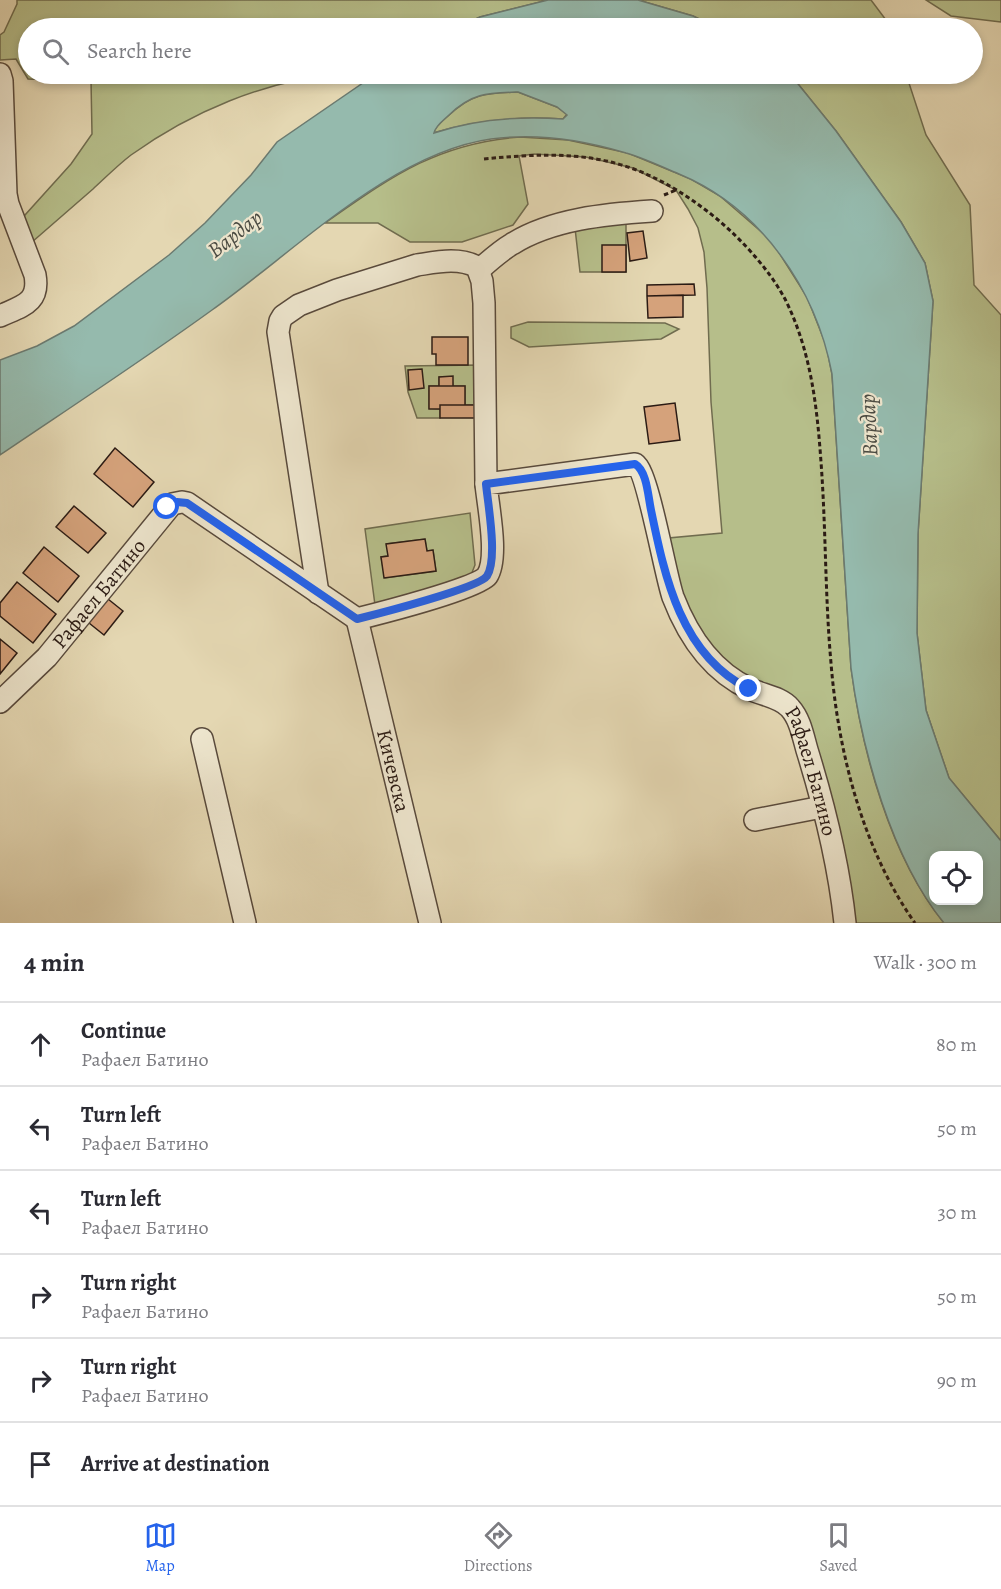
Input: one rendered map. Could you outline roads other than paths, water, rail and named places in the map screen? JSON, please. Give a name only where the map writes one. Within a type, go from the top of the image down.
[{"type":"street","points":[[0,74],[8,204],[37,286],[35,295],[29,301],[0,316]]},
{"type":"street","points":[[479,270],[501,251],[529,235],[593,217],[652,211]]},
{"type":"street","points":[[318,593],[278,332],[283,316],[299,305],[337,290],[417,265],[434,262],[459,262],[473,265],[479,270],[482,281],[484,311],[486,484],[492,552],[490,569],[485,578],[461,589],[357,619]]},
{"type":"street","name":"Рафаел Батино","points":[[486,484],[569,474],[625,464],[638,465],[647,489],[664,568],[682,617],[708,659],[728,677],[749,689],[784,703],[790,708],[800,725],[816,777],[840,885],[845,923]]},
{"type":"street","name":"Рафаел Батино","points":[[0,702],[47,657],[172,504],[187,503],[357,619]]},
{"type":"street","name":"Кичевска","points":[[357,619],[430,923]]},
{"type":"street","points":[[202,739],[245,923]]},
{"type":"street","points":[[755,820],[822,807]]},
{"type":"water","points":[[548,0],[638,0],[697,18],[478,18]]},
{"type":"water","name":"Вардар","points":[[361,84],[798,84],[836,131],[901,222],[925,263],[933,301],[918,534],[917,633],[926,710],[949,778],[1001,841],[1001,923],[944,923],[931,905],[983,905],[983,851],[929,851],[929,902],[894,835],[871,768],[851,668],[832,374],[824,342],[813,312],[798,282],[780,255],[759,230],[735,208],[708,189],[679,174],[626,153],[593,144],[542,137],[508,137],[454,148],[380,184],[344,208],[212,310],[0,455],[0,360],[37,346],[74,326],[169,255],[205,223],[251,175],[277,142]],"holes":[[[518,92],[557,107],[567,115],[563,119],[514,118],[465,124],[434,133],[438,125],[465,102],[489,94]]]}]
